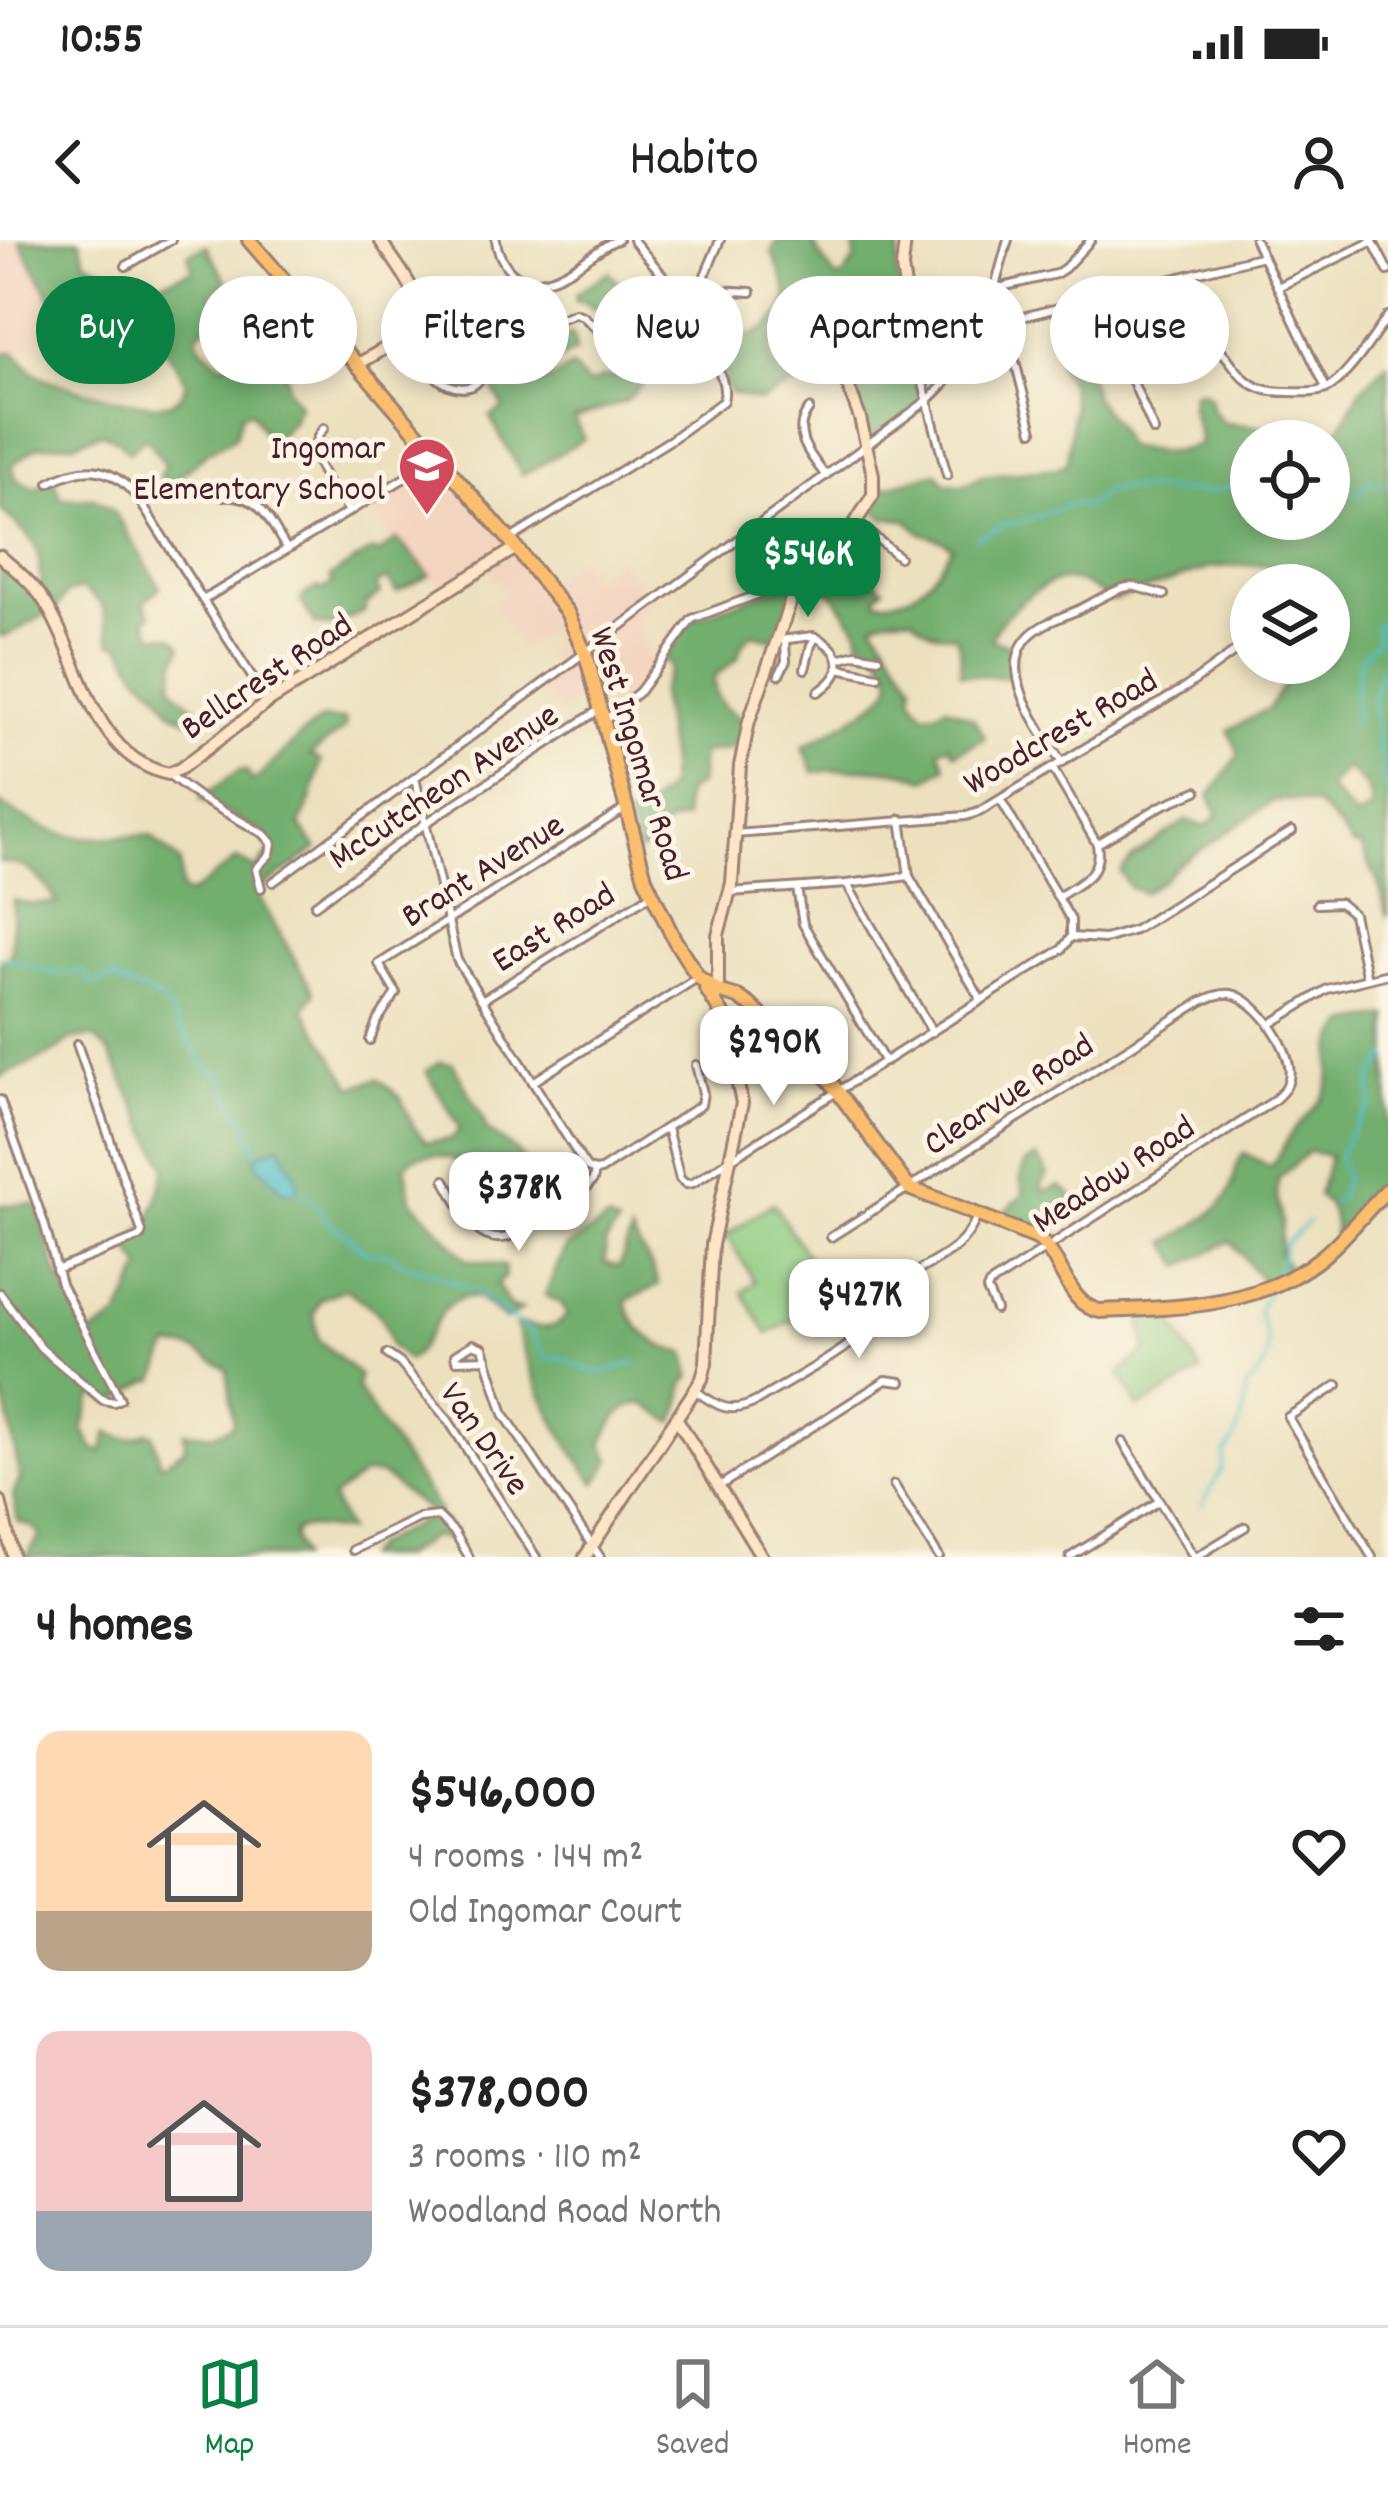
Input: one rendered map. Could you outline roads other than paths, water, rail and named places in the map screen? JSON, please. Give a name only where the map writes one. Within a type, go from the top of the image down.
[{"type":"main road","name":"West Ingomar Road","points":[[249,240],[280,276]]},
{"type":"main road","name":"West Ingomar Road","points":[[357,364],[566,610],[585,652],[652,894],[698,977],[718,992],[750,1005],[839,1091],[909,1187]]},
{"type":"main road","points":[[698,977],[724,1017]]},
{"type":"main road","points":[[909,1187],[1030,1234],[1047,1246],[1075,1295],[1088,1308],[1100,1311],[1204,1305],[1274,1285],[1304,1270],[1335,1245],[1388,1189]]},
{"type":"street","points":[[127,266],[171,240]]},
{"type":"street","points":[[380,240],[402,276]]},
{"type":"street","points":[[496,240],[511,272],[538,282],[552,279],[618,240]]},
{"type":"street","points":[[632,240],[663,276]]},
{"type":"street","points":[[705,276],[720,240]]},
{"type":"street","points":[[904,276],[905,240]]},
{"type":"street","points":[[998,276],[1008,240]]},
{"type":"street","points":[[1026,281],[1056,274],[1091,240]]},
{"type":"street","points":[[1256,240],[1326,389]]},
{"type":"street","points":[[1278,287],[1373,241],[1388,271]]},
{"type":"street","points":[[1184,276],[1263,256]]},
{"type":"street","points":[[743,292],[751,292]]},
{"type":"street","points":[[1229,358],[1240,374],[1262,389],[1326,389],[1341,378],[1388,316]]},
{"type":"street","points":[[357,364],[381,348]]},
{"type":"street","points":[[446,384],[461,388],[475,384]]},
{"type":"street","points":[[512,543],[723,401],[723,384]]},
{"type":"street","points":[[585,1557],[696,1391],[706,1363],[712,1245],[742,1096],[718,992],[718,929],[730,892],[746,729],[789,604],[856,522],[874,490],[847,384]]},
{"type":"street","points":[[924,384],[947,475]]},
{"type":"street","points":[[272,882],[826,476],[944,384]]},
{"type":"street","points":[[1021,384],[1033,430]]},
{"type":"street","points":[[1133,384],[1154,431]]},
{"type":"street","points":[[809,409],[801,423],[802,438],[826,476]]},
{"type":"street","points":[[323,428],[315,440],[315,458],[349,511]]},
{"type":"street","points":[[203,600],[438,458]]},
{"type":"street","points":[[49,483],[89,470],[125,482],[268,702]]},
{"type":"street","points":[[224,496],[254,500],[287,549]]},
{"type":"street","points":[[856,522],[899,557]]},
{"type":"street","name":"Bellcrest Road","points":[[0,556],[48,606],[112,740],[131,758],[168,774],[268,702],[512,543]]},
{"type":"street","name":"McCutcheon Avenue","points":[[315,905],[426,823],[640,691],[696,616],[808,576]]},
{"type":"street","points":[[1062,763],[1023,695],[1017,669],[1021,647],[1031,633],[1115,590],[1133,586],[1164,596]]},
{"type":"street","points":[[780,640],[816,637],[829,644],[838,663],[878,676]]},
{"type":"street","points":[[805,669],[816,637]]},
{"type":"street","points":[[779,675],[786,661],[780,640]]},
{"type":"street","points":[[818,692],[831,682],[838,663],[856,654],[878,658]]},
{"type":"street","name":"Woodcrest Road","points":[[735,834],[980,812],[1230,656]]},
{"type":"street","points":[[1053,769],[1097,844],[1100,859],[1094,873],[1058,897]]},
{"type":"street","points":[[168,774],[272,843],[270,854],[256,869],[261,888]]},
{"type":"street","points":[[415,778],[457,960],[582,1161],[595,1172]]},
{"type":"street","points":[[1097,844],[1161,806],[1197,791]]},
{"type":"street","points":[[667,1128],[680,1179],[693,1184],[1058,952],[1071,937],[1070,920],[1001,801]]},
{"type":"street","name":"Brant Avenue","points":[[370,1040],[396,993],[379,964],[626,808]]},
{"type":"street","points":[[902,819],[909,876],[981,1000]]},
{"type":"street","points":[[1071,937],[1106,939],[1135,930],[1292,831]]},
{"type":"street","points":[[730,892],[909,876]]},
{"type":"street","points":[[848,884],[932,1032]]},
{"type":"street","points":[[797,888],[803,924],[884,1062]]},
{"type":"street","name":"East Road","points":[[482,1000],[652,894]]},
{"type":"street","points":[[1317,904],[1340,903],[1353,914],[1367,979]]},
{"type":"street","points":[[1269,1025],[1328,989],[1388,974]]},
{"type":"street","points":[[533,1082],[698,977]]},
{"type":"street","name":"Clearvue Road","points":[[831,1237],[1214,996],[1241,998],[1257,1008],[1269,1025]]},
{"type":"street","name":"Meadow Road","points":[[996,1310],[989,1285],[1272,1102],[1286,1088],[1289,1064],[1269,1025]]},
{"type":"street","points":[[56,1270],[140,1238],[142,1232],[77,1044]]},
{"type":"street","points":[[595,1172],[703,1102],[696,1065]]},
{"type":"street","points":[[0,1100],[56,1270],[120,1399],[103,1400],[40,1348],[0,1293]]},
{"type":"street","points":[[445,1180],[478,1232],[498,1239],[584,1189],[595,1172]]},
{"type":"street","points":[[696,1391],[735,1409],[777,1389],[866,1331],[896,1287],[957,1247],[970,1234],[977,1216]]},
{"type":"street","points":[[487,1359],[460,1361],[454,1354],[477,1345],[483,1348],[487,1359],[508,1421],[600,1557]]},
{"type":"street","name":"Van Drive","points":[[387,1354],[448,1420],[536,1557]]},
{"type":"street","points":[[718,1486],[886,1380],[901,1382]]},
{"type":"street","points":[[1338,1384],[1291,1413],[1288,1423],[1372,1557]]},
{"type":"street","points":[[677,1419],[762,1557]]},
{"type":"street","points":[[1123,1442],[1195,1557],[1246,1527]]},
{"type":"street","points":[[894,1485],[939,1557]]},
{"type":"street","points":[[0,1501],[13,1557]]},
{"type":"street","points":[[1070,1557],[1158,1501]]},
{"type":"street","points":[[353,1550],[418,1518],[434,1516],[449,1526],[469,1557]]},
{"type":"street","points":[[920,1557],[934,1548]]},
{"type":"water","points":[[279,1145],[297,1176],[298,1189],[292,1193],[284,1192],[256,1162],[256,1156]]},
{"type":"waterway","points":[[1350,491],[1359,493],[1368,480],[1377,486],[1388,481]]},
{"type":"waterway","points":[[976,538],[1066,506],[1089,507],[1113,490],[1199,492],[1230,487]]},
{"type":"waterway","points":[[1388,618],[1380,624],[1388,639]]},
{"type":"waterway","points":[[1352,723],[1357,719],[1360,659],[1378,640],[1380,624]]},
{"type":"waterway","points":[[1388,642],[1388,660],[1377,682],[1374,704],[1378,751],[1385,764],[1381,771],[1388,791]]},
{"type":"waterway","points":[[0,957],[51,973],[83,971],[92,984],[113,978],[164,1003],[202,1063],[222,1076],[247,1123],[256,1152]]},
{"type":"waterway","points":[[1333,1203],[1346,1181],[1341,1151],[1371,1105],[1372,1078],[1388,1056]]},
{"type":"waterway","points":[[298,1189],[320,1206],[332,1225],[368,1253],[387,1254],[474,1291],[532,1334],[545,1357],[604,1372],[635,1363]]},
{"type":"waterway","points":[[1273,1277],[1284,1245],[1308,1222]]},
{"type":"waterway","points":[[1202,1505],[1238,1430],[1246,1387],[1265,1362],[1268,1348],[1259,1312],[1268,1294]]},
{"type":"place","name":"Ingomar Elementary School","points":[[427,517]]}]
